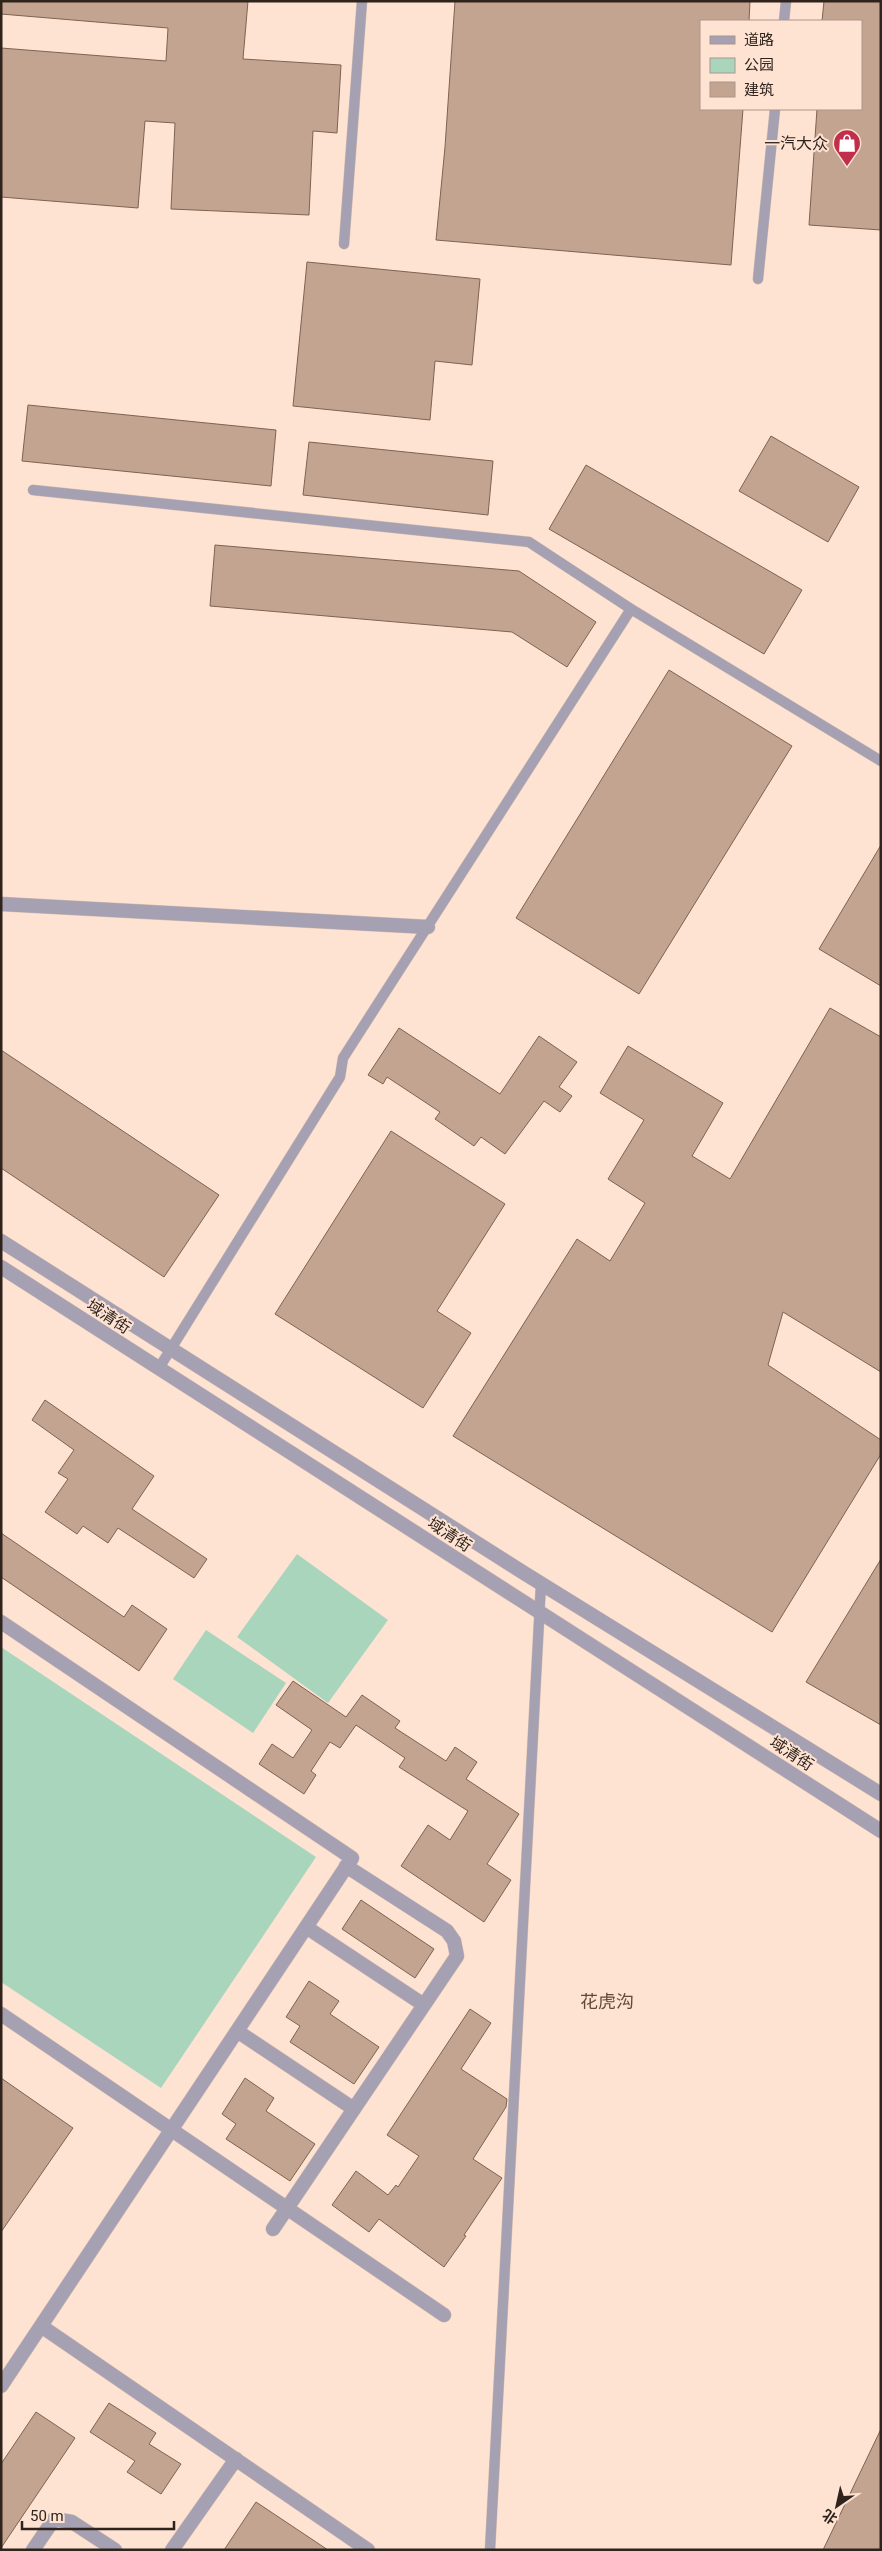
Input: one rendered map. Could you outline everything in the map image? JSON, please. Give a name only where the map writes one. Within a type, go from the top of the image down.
[{"type":"street","points":[[1,904],[428,927]]},
{"type":"street","name":"域清街","points":[[1,1242],[881,1794]]},
{"type":"street","name":"域清街","points":[[1,1268],[881,1831]]},
{"type":"street","points":[[1,1622],[352,1858],[1,2386]]},
{"type":"street","points":[[273,2229],[457,1956],[454,1941],[447,1931],[346,1866]]},
{"type":"street","points":[[306,1927],[424,2005]]},
{"type":"street","points":[[1,2014],[444,2315]]},
{"type":"street","points":[[237,2031],[354,2109]]},
{"type":"street","points":[[41,2326],[368,2550]]},
{"type":"street","points":[[172,2550],[236,2459]]},
{"type":"street","points":[[33,2550],[54,2519],[72,2522],[115,2550]]},
{"type":"lane","points":[[344,244],[362,1]]},
{"type":"lane","points":[[784,20],[786,1]]},
{"type":"lane","points":[[758,278],[775,110]]},
{"type":"lane","points":[[33,490],[529,542],[631,609],[881,761]]},
{"type":"lane","points":[[159,1368],[340,1077],[343,1058],[631,609]]},
{"type":"lane","points":[[490,2550],[542,1583]]},
{"type":"green space","points":[[297,1554],[388,1620],[328,1703],[237,1637]]},
{"type":"green space","points":[[206,1630],[286,1683],[253,1733],[173,1679]]},
{"type":"green space","points":[[1,1647],[316,1857],[161,2088],[1,1982]]},
{"type":"building","points":[[1,1],[248,1],[243,59],[341,65],[337,133],[313,131],[309,215],[171,209],[175,123],[145,121],[138,208],[1,197],[1,48],[166,61],[168,28],[1,14]]},
{"type":"building","points":[[455,1],[750,1],[749,20],[700,20],[700,110],[743,110],[731,265],[436,240],[445,147]]},
{"type":"building","name":"一汽大众","points":[[824,1],[881,1],[881,230],[809,225],[817,110],[862,110],[862,20],[822,20]]},
{"type":"building","points":[[307,262],[480,279],[472,365],[435,361],[430,420],[293,406]]},
{"type":"building","points":[[28,405],[276,430],[271,486],[22,461]]},
{"type":"building","points":[[771,436],[859,487],[828,542],[739,491]]},
{"type":"building","points":[[309,442],[493,461],[488,515],[303,495]]},
{"type":"building","points":[[586,465],[802,590],[764,654],[549,529]]},
{"type":"building","points":[[215,545],[519,571],[596,622],[567,667],[512,632],[210,606]]},
{"type":"building","points":[[669,670],[792,746],[639,994],[516,918]]},
{"type":"building","points":[[881,845],[881,986],[819,949]]},
{"type":"building","points":[[830,1008],[881,1037],[881,1372],[783,1312],[768,1365],[881,1440],[881,1454],[772,1632],[453,1436],[577,1239],[610,1261],[645,1203],[608,1179],[644,1120],[600,1093],[628,1046],[723,1103],[692,1156],[730,1179]]},
{"type":"building","points":[[399,1028],[500,1094],[539,1036],[577,1062],[559,1087],[572,1096],[560,1112],[544,1101],[505,1154],[481,1137],[474,1146],[435,1119],[440,1112],[387,1077],[383,1084],[368,1075]]},
{"type":"building","points":[[1,1050],[219,1195],[164,1277],[1,1168]]},
{"type":"building","points":[[391,1131],[505,1204],[437,1311],[471,1333],[423,1408],[275,1314]]},
{"type":"building","points":[[45,1400],[154,1476],[132,1509],[207,1559],[194,1578],[118,1528],[108,1543],[83,1526],[77,1534],[45,1512],[68,1479],[58,1473],[74,1450],[32,1420]]},
{"type":"building","points":[[1,1533],[124,1617],[132,1605],[167,1629],[139,1671],[1,1577]]},
{"type":"building","points":[[881,1559],[881,1725],[806,1682]]},
{"type":"building","points":[[293,1681],[346,1717],[362,1695],[400,1721],[395,1728],[446,1761],[455,1747],[477,1762],[466,1779],[519,1814],[487,1864],[511,1880],[484,1922],[401,1866],[428,1825],[450,1840],[468,1811],[399,1767],[405,1758],[356,1725],[340,1748],[330,1742],[311,1771],[316,1775],[304,1794],[259,1764],[272,1744],[293,1758],[312,1730],[276,1705]]},
{"type":"building","points":[[361,1900],[434,1949],[415,1978],[342,1929]]},
{"type":"building","points":[[309,1981],[339,2001],[330,2014],[379,2047],[354,2084],[290,2042],[300,2026],[286,2017]]},
{"type":"building","points":[[470,2009],[491,2023],[461,2069],[507,2099],[506,2107],[473,2159],[502,2178],[464,2235],[466,2236],[444,2267],[379,2219],[369,2232],[332,2205],[356,2171],[388,2195],[396,2185],[398,2187],[419,2156],[387,2135]]},
{"type":"building","points":[[1,2078],[73,2128],[1,2232]]},
{"type":"building","points":[[245,2078],[274,2098],[266,2111],[315,2144],[290,2181],[226,2139],[236,2124],[222,2114]]},
{"type":"building","points":[[109,2403],[156,2433],[149,2444],[181,2464],[161,2494],[127,2472],[135,2461],[90,2432]]},
{"type":"building","points":[[36,2412],[75,2438],[1,2548],[1,2464]]},
{"type":"building","points":[[881,2429],[881,2550],[823,2550]]},
{"type":"building","points":[[256,2502],[328,2550],[224,2550]]},
{"type":"place","name":"一汽大众","points":[[847,167]]},
{"type":"district","name":"花虎沟","points":[[607,2002]]}]
